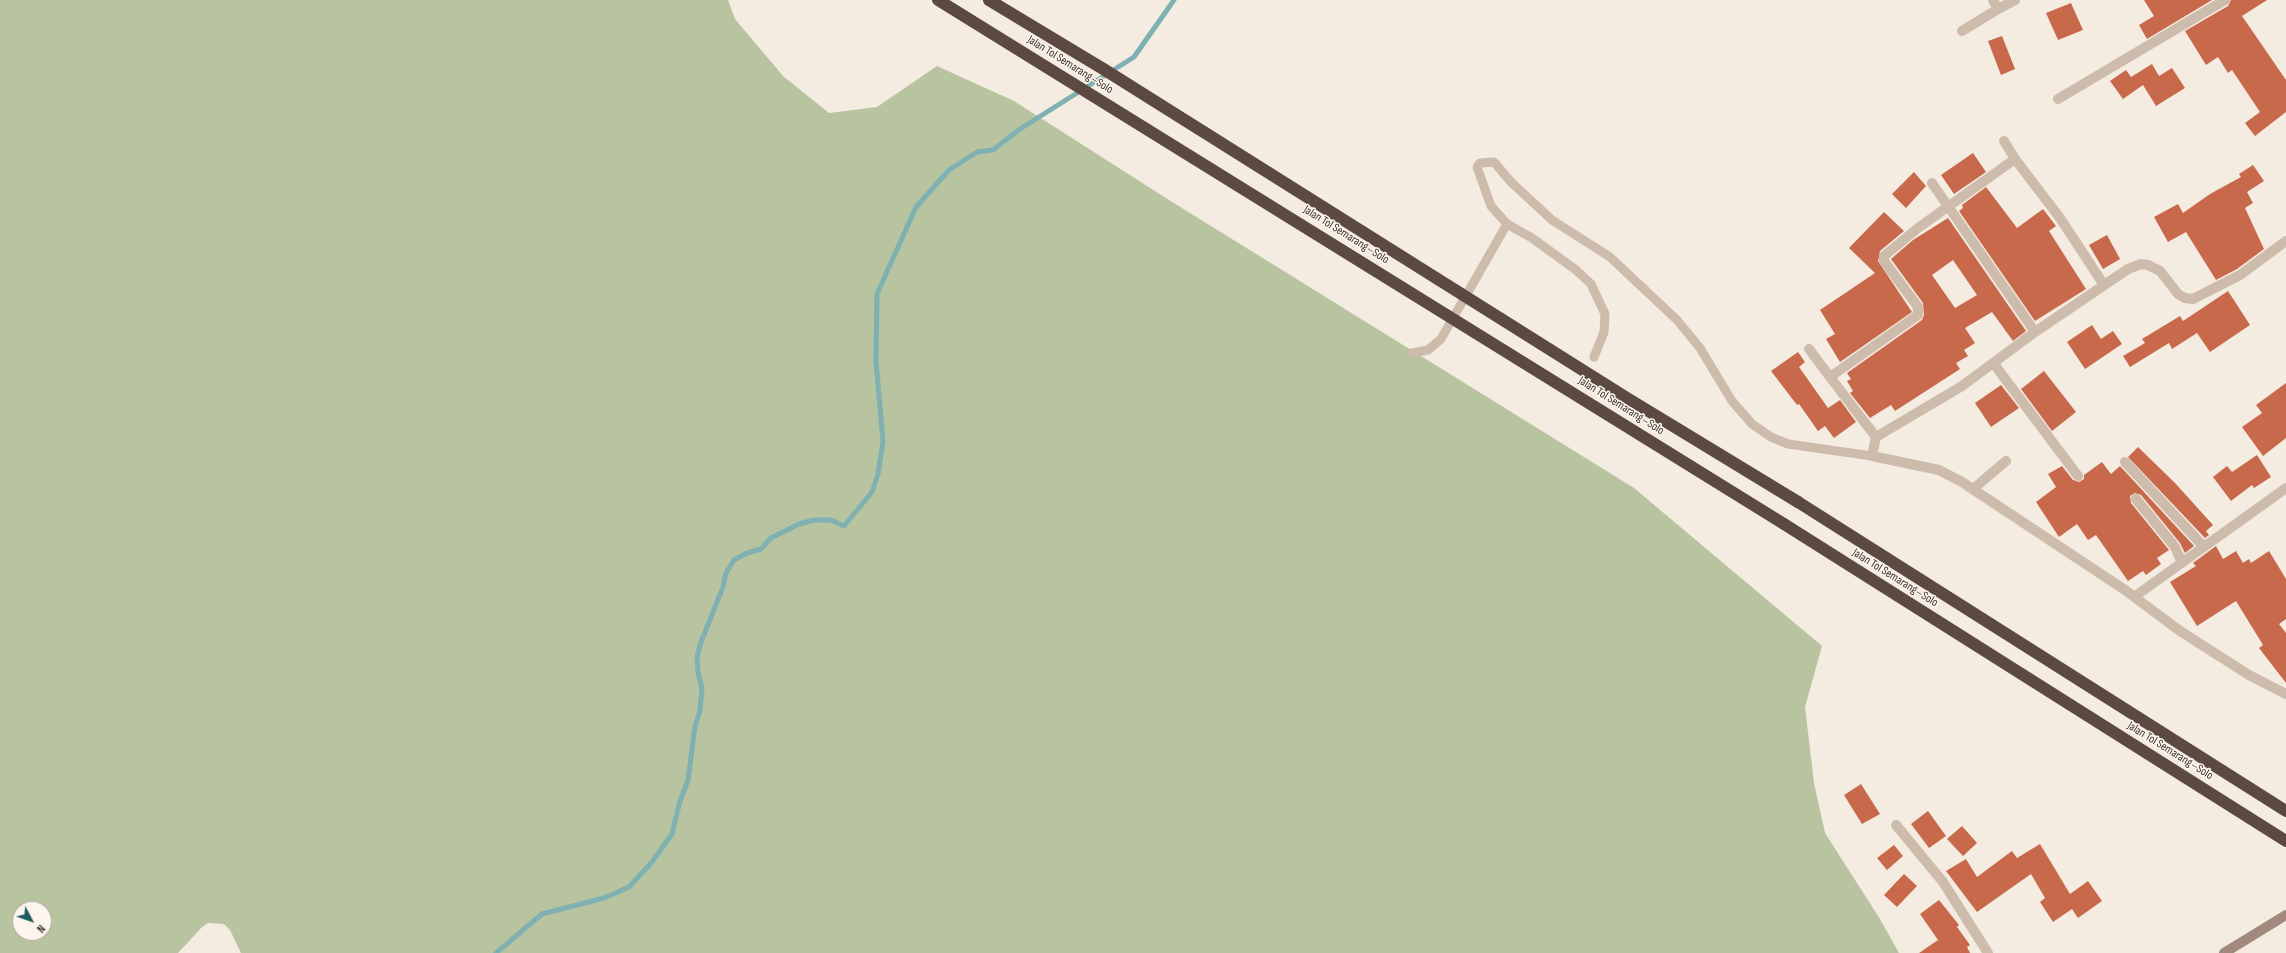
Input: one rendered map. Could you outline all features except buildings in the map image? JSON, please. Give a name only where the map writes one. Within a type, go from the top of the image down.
[{"type":"highway","name":"Jalan Tol Semarang–Solo","points":[[938,0],[1784,524],[2286,841]]},
{"type":"highway","name":"Jalan Tol Semarang–Solo","points":[[989,0],[1105,70],[1627,398],[1798,502],[2286,811]]},
{"type":"street","points":[[1962,30],[1996,5],[2015,0]]},
{"type":"street","points":[[2058,99],[2225,0]]},
{"type":"street","points":[[2004,141],[2015,159],[2060,218],[2104,285]]},
{"type":"street","points":[[1830,377],[1918,315],[1918,307],[1883,258],[1891,249],[2015,159]]},
{"type":"street","points":[[1932,183],[2035,332]]},
{"type":"street","points":[[2286,241],[2240,275],[2193,299],[2185,298],[2178,294],[2160,271],[2148,265],[2141,264],[2128,269],[2035,332],[1994,364],[1962,386],[1876,437],[1872,456],[1938,470],[1974,489],[2134,596],[2180,631],[2242,671],[2286,694]]},
{"type":"street","points":[[1809,349],[1876,437]]},
{"type":"street","points":[[1994,364],[2078,476]]},
{"type":"street","points":[[1974,489],[2006,461]]},
{"type":"street","points":[[2125,462],[2204,547]]},
{"type":"street","points":[[2134,596],[2286,488]]},
{"type":"street","points":[[2136,499],[2175,546],[2182,563]]},
{"type":"street","points":[[1896,825],[1943,882],[1988,953]]},
{"type":"street","points":[[2225,953],[2286,915]]},
{"type":"lane","points":[[1594,357],[1604,332],[1605,314],[1590,284],[1576,270],[1538,243],[1507,224],[1491,206],[1477,167],[1480,163],[1494,162],[1511,182],[1552,220],[1610,257],[1677,320],[1700,348],[1732,401],[1752,424],[1771,437],[1788,444],[1872,456]]},
{"type":"lane","points":[[1412,353],[1428,350],[1441,339],[1507,224]]},
{"type":"green space","points":[[0,0],[728,0],[735,19],[783,76],[829,113],[877,107],[937,66],[1014,101],[1169,200],[1634,488],[1822,646],[1805,707],[1814,783],[1825,833],[1880,919],[1899,953],[241,953],[230,930],[224,924],[208,923],[202,927],[178,953],[0,953]]},
{"type":"waterway","points":[[496,953],[542,914],[604,898],[629,887],[652,862],[672,834],[680,801],[688,780],[695,726],[700,711],[702,688],[698,673],[697,657],[701,642],[723,587],[726,573],[734,560],[747,553],[761,549],[771,538],[799,524],[814,520],[831,520],[844,526],[872,492],[878,474],[883,442],[876,361],[877,294],[916,207],[949,170],[977,152],[993,150],[1020,129],[1134,57],[1174,0]]}]
